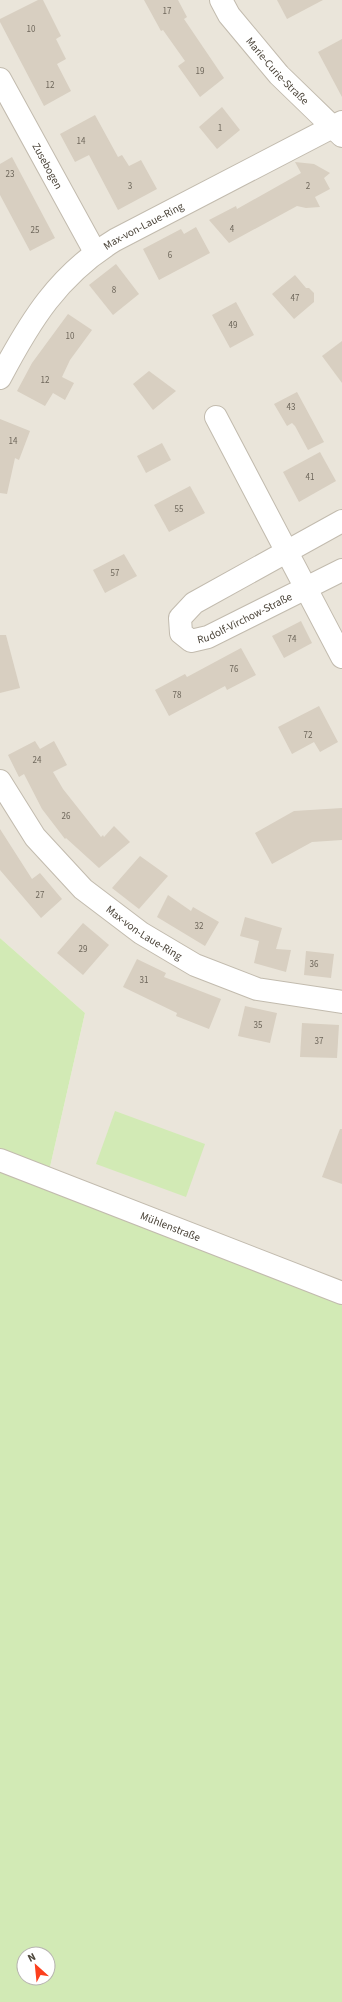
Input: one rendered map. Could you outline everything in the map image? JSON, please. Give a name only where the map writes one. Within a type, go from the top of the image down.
[{"type":"street","name":"Marie-Curie-Straße","points":[[221,0],[229,15],[279,75],[339,128]]},
{"type":"street","name":"Zusebogen","points":[[0,79],[95,252]]},
{"type":"street","name":"Max-von-Laue-Ring","points":[[0,378],[18,344],[52,295],[74,270],[95,252],[115,240],[339,128]]},
{"type":"street","points":[[216,417],[308,589],[342,657]]},
{"type":"street","name":"Rudolf-Virchow-Straße","points":[[342,521],[194,603],[180,618],[181,633],[191,641],[208,637],[308,589],[342,570]]},
{"type":"street","name":"Max-von-Laue-Ring","points":[[0,781],[35,837],[83,889],[141,933],[195,965],[257,989],[342,1002]]},
{"type":"street","name":"Mühlenstraße","points":[[0,1160],[342,1293]]},
{"type":"shaded area","points":[[0,0],[342,0],[342,1282],[50,1167],[85,1013],[0,938]]},
{"type":"green space","points":[[0,938],[85,1013],[50,1167],[0,1149]]},
{"type":"green space","points":[[115,1111],[205,1144],[186,1197],[96,1164]]},
{"type":"green space","points":[[0,1171],[342,1303],[342,2002],[0,2002]]},
{"type":"building","points":[[38,0],[43,0],[61,36],[56,39],[66,59],[57,64],[71,91],[44,106],[0,22],[0,19]]},
{"type":"building","points":[[144,0],[178,0],[187,17],[184,19],[224,78],[200,97],[178,66],[185,61],[163,30],[161,31]]},
{"type":"building","points":[[277,0],[323,0],[287,19]]},
{"type":"building","points":[[342,39],[342,97],[318,52]]},
{"type":"building","points":[[222,107],[240,130],[217,149],[199,127]]},
{"type":"building","points":[[95,115],[118,157],[122,155],[129,166],[141,160],[157,189],[118,210],[89,155],[75,162],[60,134]]},
{"type":"building","points":[[12,157],[55,238],[30,251],[0,195],[0,164]]},
{"type":"building","points":[[295,162],[314,164],[330,173],[324,178],[330,189],[315,197],[320,207],[306,208],[297,206],[229,243],[209,220],[236,206],[237,209],[301,173]]},
{"type":"building","points":[[196,227],[210,253],[159,280],[143,249],[181,229],[184,234]]},
{"type":"building","points":[[116,264],[139,294],[113,315],[89,285]]},
{"type":"building","points":[[295,275],[306,288],[309,288],[314,293],[314,302],[294,319],[272,294]]},
{"type":"building","points":[[236,302],[254,335],[230,348],[212,315]]},
{"type":"building","points":[[68,314],[92,330],[70,360],[62,377],[74,383],[65,400],[53,393],[45,406],[17,391],[32,363]]},
{"type":"building","points":[[342,341],[342,383],[322,356]]},
{"type":"building","points":[[149,371],[176,391],[153,410],[133,384]]},
{"type":"building","points":[[297,392],[324,442],[308,450],[295,426],[292,423],[287,426],[274,404]]},
{"type":"building","points":[[0,419],[30,431],[19,460],[15,458],[7,494],[0,493]]},
{"type":"building","points":[[162,443],[171,460],[146,473],[137,456]]},
{"type":"building","points":[[320,452],[336,481],[299,502],[283,472]]},
{"type":"building","points":[[190,486],[205,513],[169,532],[154,505]]},
{"type":"building","points":[[124,554],[137,576],[105,593],[93,570]]},
{"type":"building","points":[[301,621],[312,643],[284,658],[272,636]]},
{"type":"building","points":[[0,635],[6,635],[20,688],[0,693]]},
{"type":"building","points":[[241,648],[256,675],[227,690],[225,686],[169,716],[155,690],[185,674],[187,677]]},
{"type":"building","points":[[319,706],[338,742],[320,752],[314,742],[292,754],[278,727]]},
{"type":"building","points":[[35,741],[40,749],[54,741],[67,765],[53,772],[63,789],[101,837],[103,835],[104,837],[114,826],[130,842],[99,868],[66,838],[65,839],[42,809],[24,774],[19,777],[8,755]]},
{"type":"building","points":[[342,808],[342,840],[312,842],[272,864],[255,833],[294,811]]},
{"type":"building","points":[[0,829],[32,879],[40,873],[62,899],[41,918],[0,870]]},
{"type":"building","points":[[140,856],[168,876],[139,909],[112,888]]},
{"type":"building","points":[[168,895],[191,911],[193,907],[219,922],[205,946],[157,917]]},
{"type":"building","points":[[245,917],[282,928],[276,949],[291,950],[286,972],[254,963],[259,941],[240,936]]},
{"type":"building","points":[[83,923],[109,945],[83,975],[57,953]]},
{"type":"building","points":[[306,951],[334,954],[331,978],[304,975]]},
{"type":"building","points":[[137,959],[166,973],[164,977],[221,999],[209,1029],[176,1016],[177,1013],[123,987]]},
{"type":"building","points":[[245,1006],[277,1013],[270,1043],[238,1036]]},
{"type":"building","points":[[302,1023],[339,1025],[337,1058],[300,1057]]},
{"type":"building","points":[[340,1129],[342,1129],[342,1184],[322,1177]]}]
